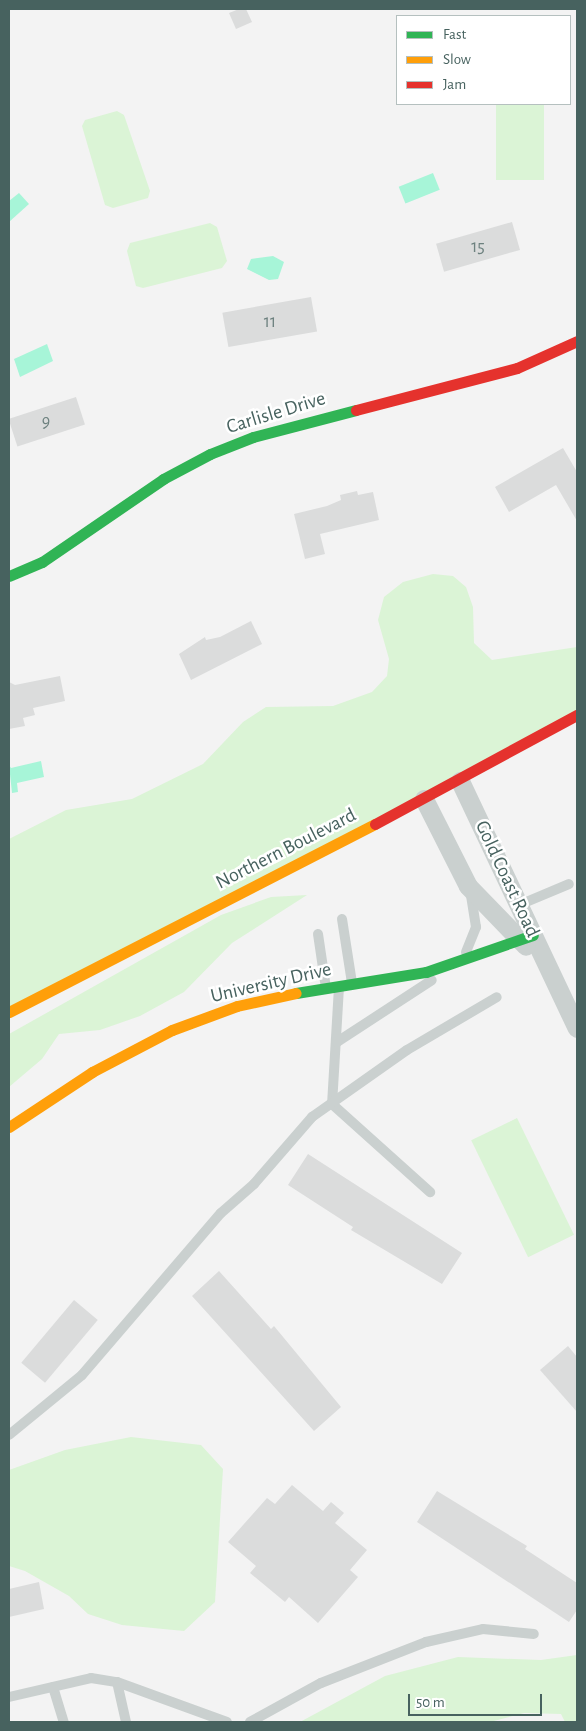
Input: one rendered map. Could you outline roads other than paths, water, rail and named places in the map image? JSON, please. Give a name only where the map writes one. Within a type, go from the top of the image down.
[{"type":"street","name":"Carlisle Drive","points":[[9,576],[42,562],[163,479],[210,454],[253,437],[517,368],[577,341]]},
{"type":"street","name":"Northern Boulevard","points":[[9,1012],[460,781],[577,715]]},
{"type":"street","name":"Gold Coast Road","points":[[460,781],[519,905],[526,937]]},
{"type":"street","name":"Gold Coast Road","points":[[424,799],[468,886],[526,937],[554,977],[577,1028]]},
{"type":"street","name":"University Drive","points":[[9,1127],[92,1072],[172,1030],[237,1006],[326,988],[426,972],[458,963],[526,937]]},
{"type":"lane","points":[[519,905],[569,884]]},
{"type":"lane","points":[[458,963],[472,942],[476,927],[468,886]]},
{"type":"lane","points":[[342,919],[352,984]]},
{"type":"lane","points":[[318,934],[326,988]]},
{"type":"lane","points":[[337,1042],[474,957]]},
{"type":"lane","points":[[332,1104],[339,986]]},
{"type":"lane","points":[[9,1435],[82,1375],[221,1212],[254,1184],[312,1117],[407,1050],[497,998]]},
{"type":"lane","points":[[332,1104],[430,1192]]},
{"type":"lane","points":[[250,1722],[321,1683],[426,1642],[483,1629],[534,1634]]},
{"type":"lane","points":[[9,1697],[91,1678],[118,1682],[227,1722]]},
{"type":"lane","points":[[118,1682],[126,1722]]},
{"type":"lane","points":[[53,1686],[64,1722]]}]
